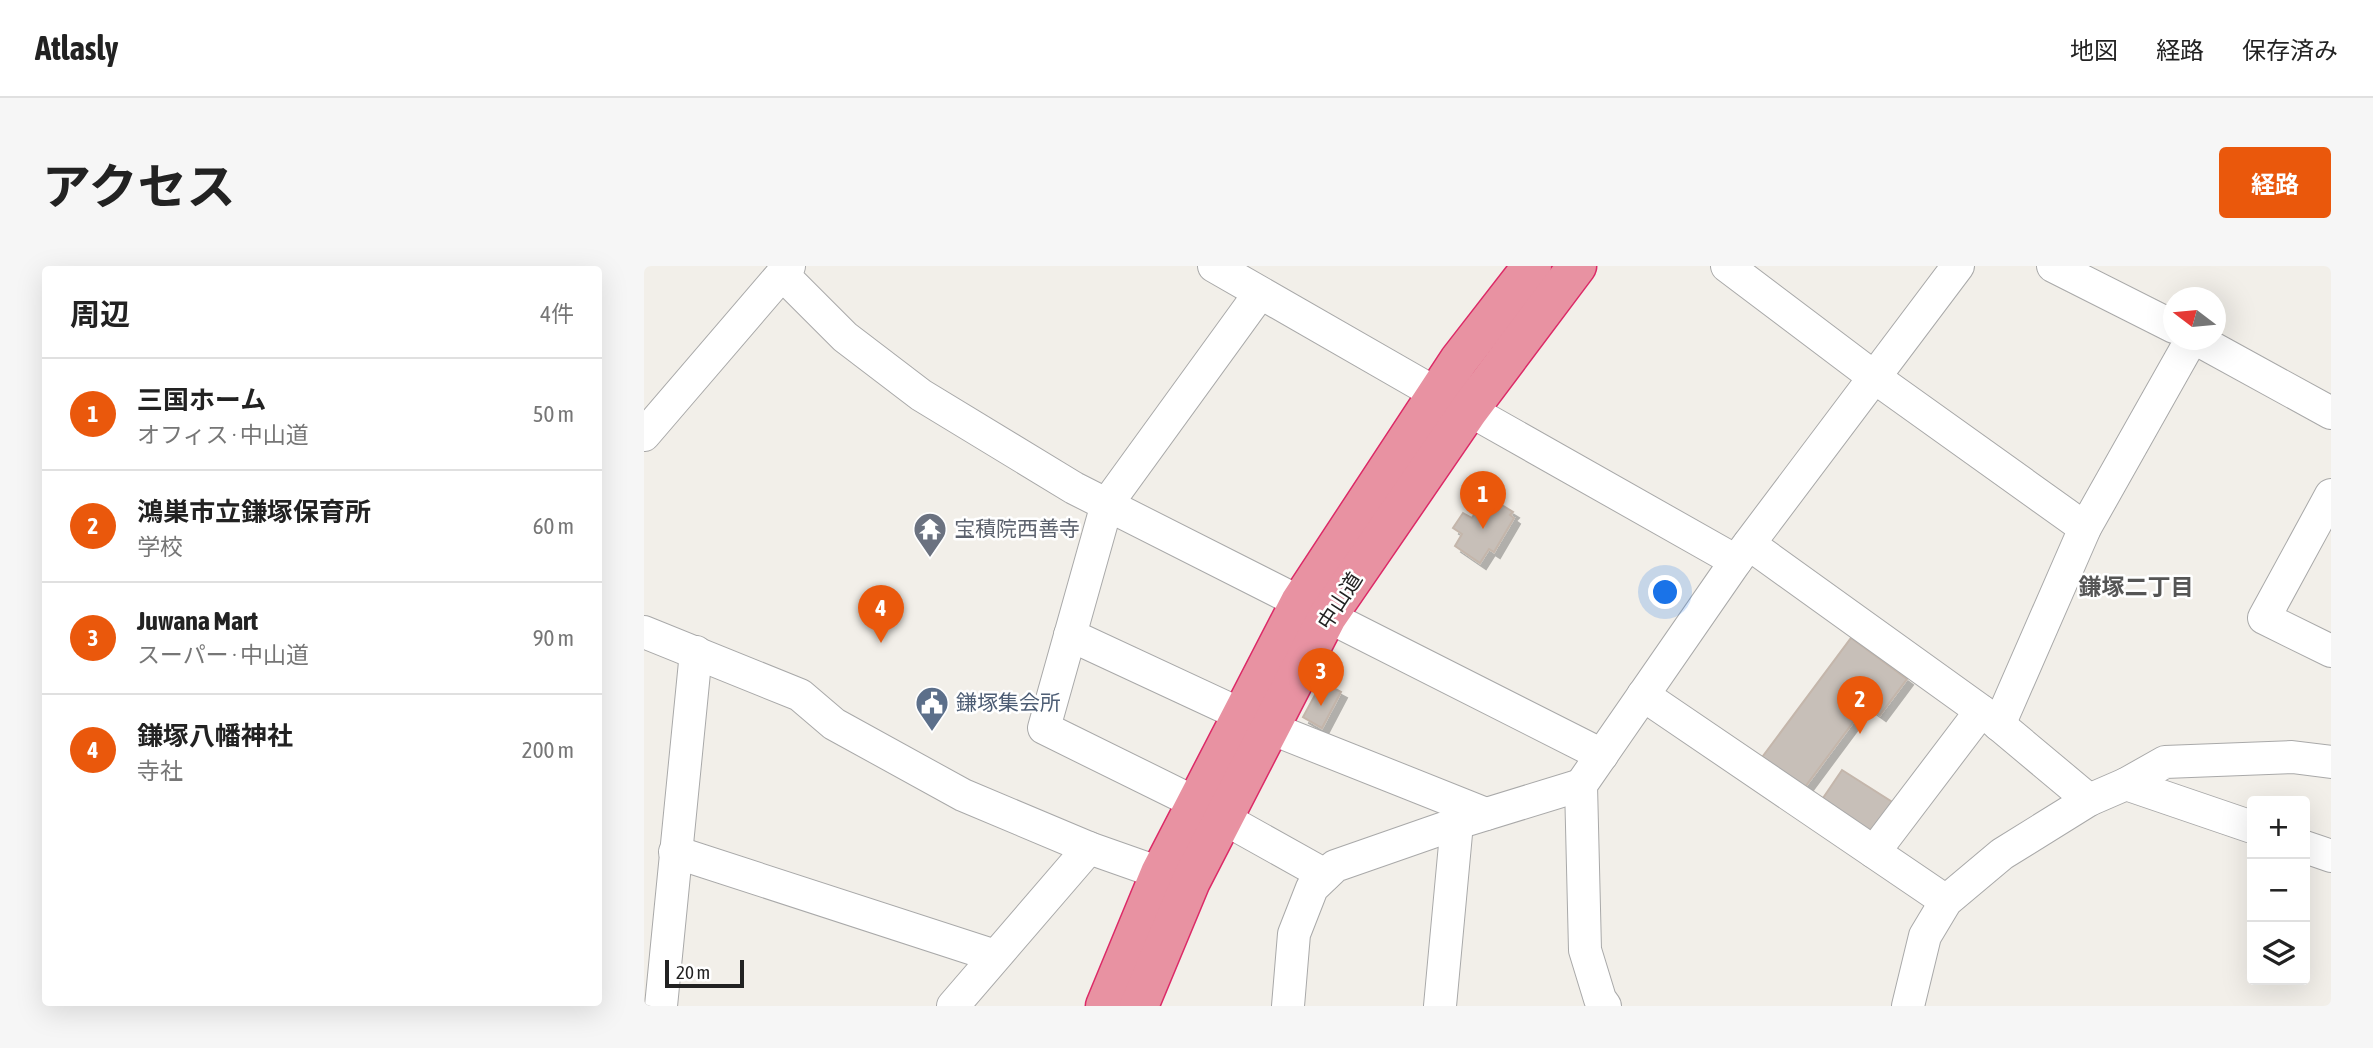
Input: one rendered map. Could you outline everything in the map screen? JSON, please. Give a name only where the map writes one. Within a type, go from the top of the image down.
[{"type":"highway","name":"中山道","points":[[1453,402],[1459,360],[1532,266]]},
{"type":"highway","name":"中山道","points":[[1105,1006],[1160,873],[1210,811],[1313,610],[1453,402],[1577,266]]},
{"type":"highway","name":"中山道","points":[[1139,1006],[1191,881],[1210,811]]},
{"type":"street","points":[[1214,266],[1453,402],[1742,552],[1990,718],[2089,800]]},
{"type":"street","points":[[1727,266],[1874,377],[2085,528]]},
{"type":"street","points":[[1605,1006],[1600,999],[1585,950],[1581,785],[1742,552],[1958,266]]},
{"type":"street","points":[[2053,266],[2163,321]]},
{"type":"street","points":[[644,435],[785,270],[845,337],[921,395],[1074,488],[1602,755]]},
{"type":"street","points":[[1260,293],[1107,504],[1044,728],[1210,811],[1325,875]]},
{"type":"street","points":[[1874,852],[1990,718],[2085,528],[2185,350]]},
{"type":"street","points":[[2215,350],[2331,413]]},
{"type":"street","points":[[2331,495],[2264,618],[2331,652]]},
{"type":"street","points":[[644,632],[800,695],[834,723],[963,795],[1089,848],[1160,873]]},
{"type":"street","points":[[1070,635],[1471,819]]},
{"type":"street","points":[[661,1006],[696,652]]},
{"type":"street","points":[[1643,695],[1946,901]]},
{"type":"street","points":[[1908,1006],[1925,936],[1946,901],[2002,854],[2089,800],[2126,784],[2165,762],[2292,757],[2331,762]]},
{"type":"street","points":[[2126,784],[2247,825]]},
{"type":"street","points":[[1288,1006],[1294,934],[1312,888],[1335,866],[1471,819],[1581,785]]},
{"type":"street","points":[[1440,1006],[1471,819]]},
{"type":"street","points":[[953,1006],[1089,848]]},
{"type":"street","points":[[2310,848],[2331,856]]},
{"type":"street","points":[[675,852],[995,956]]},
{"type":"building","points":[[1486,495],[1513,512],[1510,515],[1514,518],[1494,552],[1489,549],[1480,563],[1455,546],[1462,534],[1453,528],[1463,513],[1472,518]]},
{"type":"building","points":[[1851,638],[1907,679],[1880,715],[1866,705],[1802,791],[1760,760]]},
{"type":"building","points":[[1322,682],[1341,692],[1322,728],[1303,717]]},
{"type":"building","points":[[1842,770],[1894,803],[1872,838],[1819,804]]},
{"type":"place","name":"三国ホーム","points":[[1483,529]]},
{"type":"place","name":"宝積院西善寺","points":[[930,559]]},
{"type":"place","name":"鎌塚八幡神社","points":[[881,643]]},
{"type":"place","name":"Juwana Mart","points":[[1321,706]]},
{"type":"place","name":"鎌塚集会所","points":[[932,733]]},
{"type":"place","name":"鴻巣市立鎌塚保育所","points":[[1860,734]]},
{"type":"district","name":"鎌塚二丁目","points":[[2136,587]]}]
